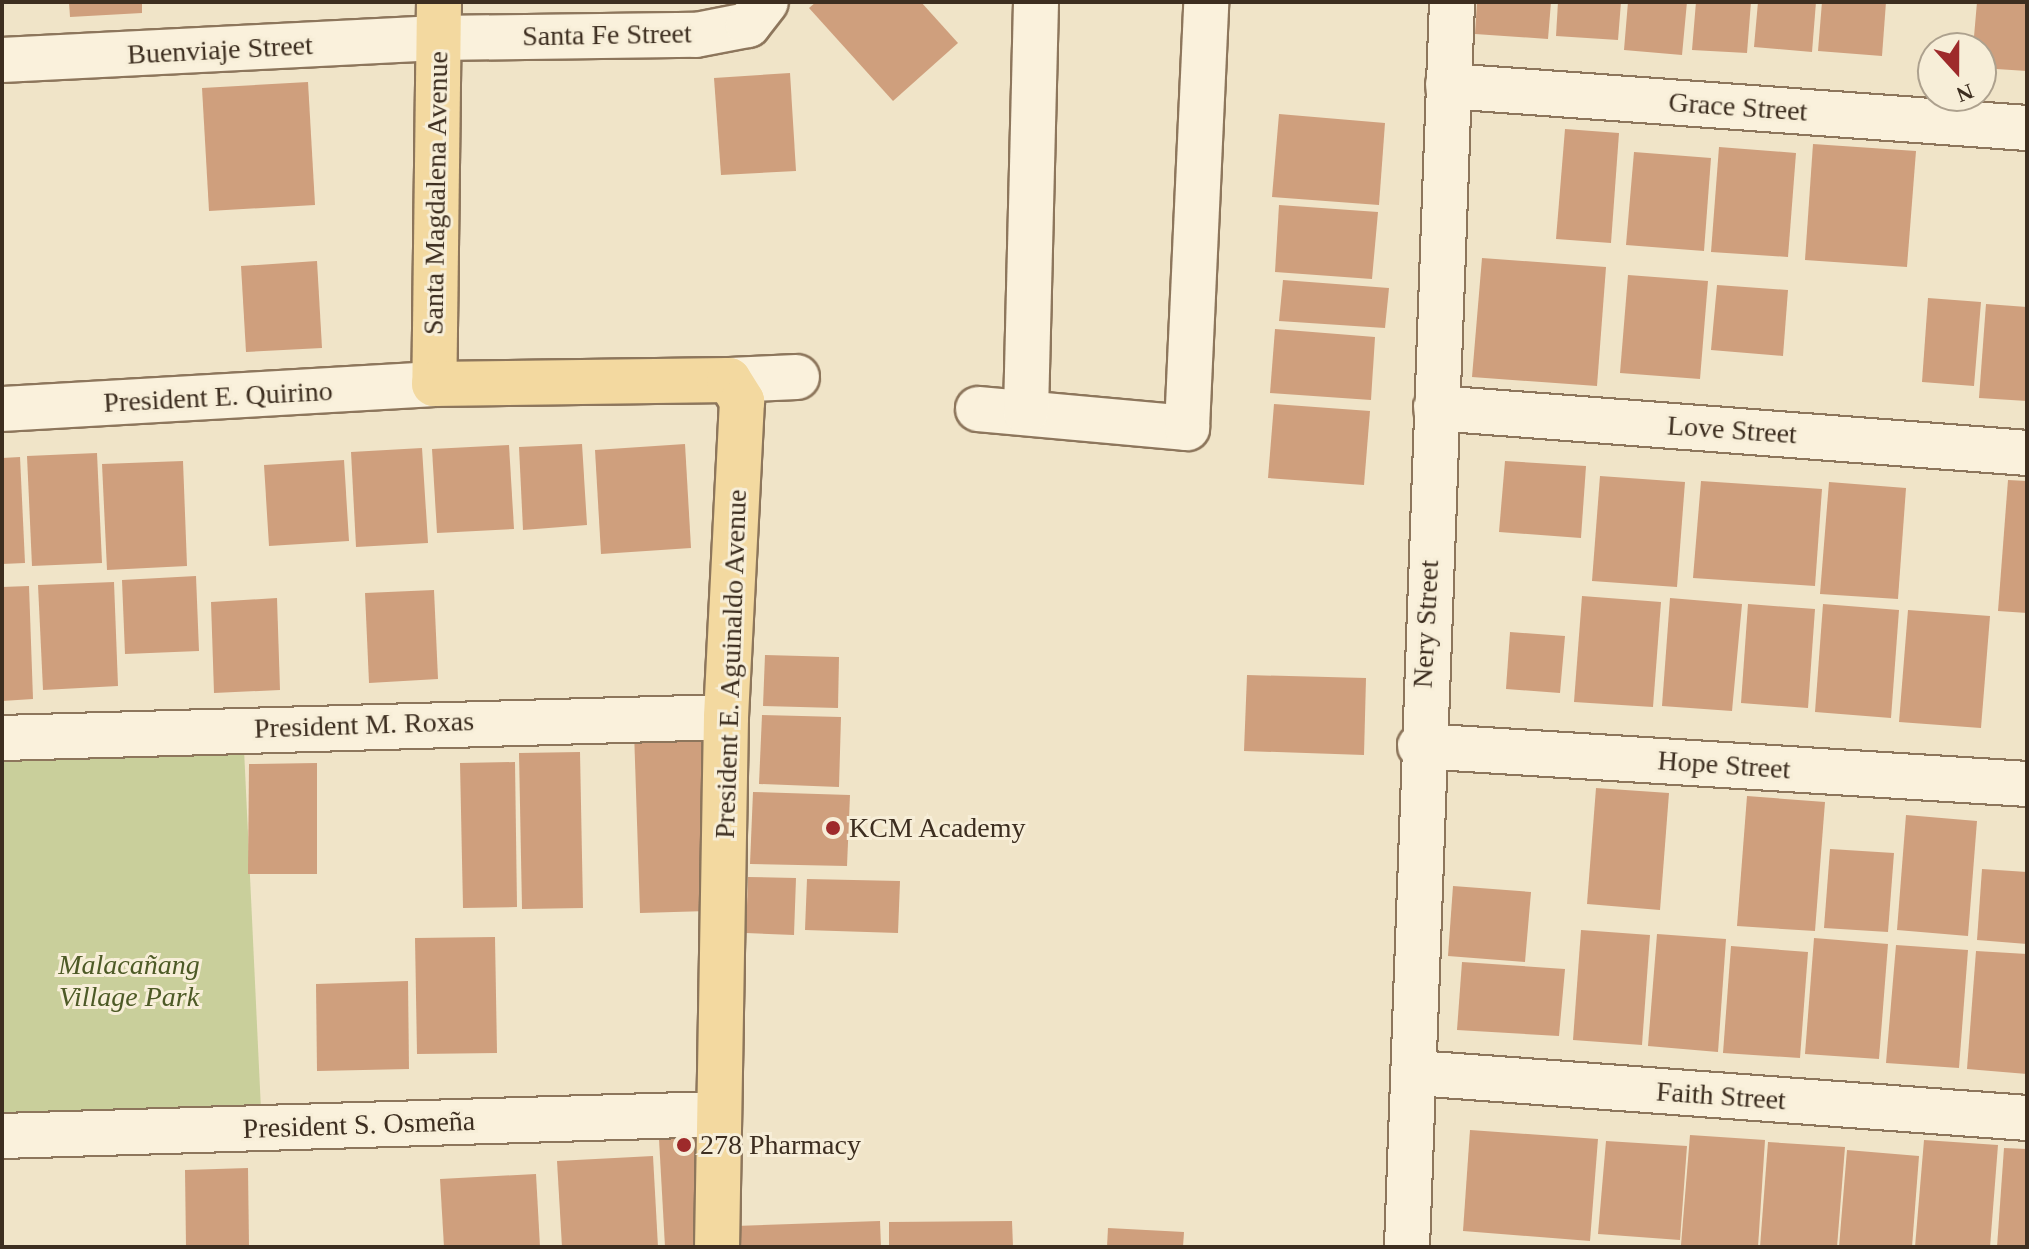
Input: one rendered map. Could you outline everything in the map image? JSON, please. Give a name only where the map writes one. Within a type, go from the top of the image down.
[{"type":"main road","name":"Santa Magdalena Avenue","points":[[434,384],[438,20]]},
{"type":"main road","points":[[434,384],[729,380]]},
{"type":"main road","name":"President E. Aguinaldo Avenue","points":[[717,1247],[726,717],[742,401],[729,380]]},
{"type":"street","name":"Santa Fe Street","points":[[438,20],[696,35],[748,25],[766,2]]},
{"type":"street","points":[[1026,412],[1036,2]]},
{"type":"street","points":[[978,409],[1187,428],[1206,2]]},
{"type":"street","name":"Nery Street","points":[[1407,1247],[1416,1073],[1420,746],[1452,2]]},
{"type":"street","name":"Buenviaje Street","points":[[2,60],[438,20]]},
{"type":"street","name":"Grace Street","points":[[1448,86],[2027,128]]},
{"type":"street","points":[[729,380],[797,377]]},
{"type":"street","name":"President E. Quirino","points":[[2,409],[434,384]]},
{"type":"street","name":"Love Street","points":[[1436,408],[2027,453]]},
{"type":"street","name":"President M. Roxas","points":[[2,738],[726,717]]},
{"type":"street","name":"Hope Street","points":[[1420,746],[2027,784]]},
{"type":"street","name":"Faith Street","points":[[1416,1073],[2027,1118]]},
{"type":"street","name":"President S. Osmeña","points":[[2,1136],[717,1114]]},
{"type":"green space","name":"Malacañang Village Park","points":[[244,749],[261,1110],[2,1116],[2,760]]},
{"type":"building","points":[[69,2],[142,2],[142,13],[70,17]]},
{"type":"building","points":[[816,2],[921,2],[958,43],[893,101],[809,8]]},
{"type":"building","points":[[1477,2],[1551,2],[1548,39],[1475,34]]},
{"type":"building","points":[[1558,2],[1621,2],[1618,40],[1556,36]]},
{"type":"building","points":[[1628,2],[1687,2],[1682,55],[1624,50]]},
{"type":"building","points":[[1696,2],[1751,2],[1747,53],[1692,50]]},
{"type":"building","points":[[1758,2],[1816,2],[1812,52],[1754,47]]},
{"type":"building","points":[[1822,2],[1886,2],[1882,56],[1818,51]]},
{"type":"building","points":[[1977,2],[2027,2],[2027,71],[1997,69],[1997,32],[1974,32]]},
{"type":"building","points":[[790,73],[796,171],[721,175],[714,78]]},
{"type":"building","points":[[308,82],[315,205],[209,211],[202,88]]},
{"type":"building","points":[[1279,114],[1385,123],[1379,205],[1272,197]]},
{"type":"building","points":[[1565,129],[1619,133],[1611,243],[1556,239]]},
{"type":"building","points":[[1813,144],[1916,151],[1907,267],[1805,260]]},
{"type":"building","points":[[1719,147],[1796,153],[1788,257],[1711,252]]},
{"type":"building","points":[[1634,152],[1711,158],[1704,251],[1626,245]]},
{"type":"building","points":[[1279,205],[1378,212],[1372,279],[1275,272]]},
{"type":"building","points":[[1482,258],[1606,267],[1597,386],[1472,377]]},
{"type":"building","points":[[317,261],[322,348],[246,352],[241,266]]},
{"type":"building","points":[[1628,275],[1708,281],[1700,379],[1620,373]]},
{"type":"building","points":[[1283,280],[1389,288],[1385,328],[1279,321]]},
{"type":"building","points":[[1717,285],[1788,290],[1783,356],[1711,350]]},
{"type":"building","points":[[1928,298],[1981,302],[1974,386],[1922,382]]},
{"type":"building","points":[[1986,304],[2027,307],[2027,401],[1979,398]]},
{"type":"building","points":[[1275,329],[1375,337],[1371,400],[1270,393]]},
{"type":"building","points":[[1274,404],[1370,411],[1364,485],[1268,478]]},
{"type":"building","points":[[582,444],[587,525],[523,530],[519,447]]},
{"type":"building","points":[[685,444],[691,548],[601,554],[595,450]]},
{"type":"building","points":[[509,445],[514,529],[437,533],[432,449]]},
{"type":"building","points":[[422,448],[428,543],[356,547],[351,452]]},
{"type":"building","points":[[97,453],[102,563],[32,566],[27,456]]},
{"type":"building","points":[[20,457],[25,563],[2,564],[2,458]]},
{"type":"building","points":[[344,460],[349,541],[269,546],[264,465]]},
{"type":"building","points":[[183,461],[187,566],[107,570],[102,464]]},
{"type":"building","points":[[1505,461],[1586,466],[1581,538],[1499,532]]},
{"type":"building","points":[[1600,476],[1685,482],[1677,587],[1592,581]]},
{"type":"building","points":[[2008,480],[2027,481],[2027,613],[1998,611]]},
{"type":"building","points":[[1701,481],[1822,489],[1815,586],[1693,578]]},
{"type":"building","points":[[1829,482],[1906,488],[1898,599],[1820,594]]},
{"type":"building","points":[[196,576],[199,651],[125,654],[122,580]]},
{"type":"building","points":[[114,582],[118,686],[43,690],[38,585]]},
{"type":"building","points":[[29,586],[33,699],[2,701],[2,587]]},
{"type":"building","points":[[434,590],[438,679],[369,683],[365,593]]},
{"type":"building","points":[[1582,596],[1661,602],[1653,707],[1574,702]]},
{"type":"building","points":[[277,598],[280,690],[214,693],[211,602]]},
{"type":"building","points":[[1670,598],[1742,604],[1732,711],[1662,706]]},
{"type":"building","points":[[1748,604],[1815,609],[1808,708],[1741,703]]},
{"type":"building","points":[[1823,604],[1899,610],[1891,718],[1815,712]]},
{"type":"building","points":[[1908,610],[1990,616],[1981,728],[1899,722]]},
{"type":"building","points":[[1510,632],[1565,636],[1560,693],[1506,689]]},
{"type":"building","points":[[765,655],[839,657],[838,708],[763,706]]},
{"type":"building","points":[[1247,675],[1366,678],[1364,755],[1244,751]]},
{"type":"building","points":[[762,715],[841,717],[839,787],[759,784]]},
{"type":"building","points":[[703,729],[708,911],[640,913],[634,731]]},
{"type":"building","points":[[580,752],[583,908],[522,909],[519,753]]},
{"type":"building","points":[[515,762],[517,907],[463,908],[460,763]]},
{"type":"building","points":[[317,763],[317,874],[248,874],[249,764]]},
{"type":"building","points":[[1596,788],[1669,793],[1660,910],[1587,904]]},
{"type":"building","points":[[753,792],[850,795],[847,866],[750,864]]},
{"type":"building","points":[[1747,796],[1825,802],[1815,931],[1737,926]]},
{"type":"building","points":[[1906,815],[1977,821],[1968,936],[1897,930]]},
{"type":"building","points":[[1830,849],[1894,853],[1888,932],[1824,928]]},
{"type":"building","points":[[1982,869],[2027,872],[2027,944],[1977,940]]},
{"type":"building","points":[[748,877],[796,878],[794,935],[746,933]]},
{"type":"building","points":[[807,879],[900,881],[898,933],[805,930]]},
{"type":"building","points":[[1453,886],[1531,892],[1525,962],[1448,956]]},
{"type":"building","points":[[1581,930],[1650,935],[1642,1045],[1573,1040]]},
{"type":"building","points":[[1657,934],[1726,939],[1718,1052],[1648,1046]]},
{"type":"building","points":[[495,937],[497,1053],[417,1054],[415,938]]},
{"type":"building","points":[[1814,938],[1888,944],[1879,1059],[1805,1054]]},
{"type":"building","points":[[1896,945],[1968,950],[1959,1068],[1886,1063]]},
{"type":"building","points":[[1731,946],[1808,952],[1800,1058],[1723,1053]]},
{"type":"building","points":[[1976,951],[2027,954],[2027,1074],[1967,1069]]},
{"type":"building","points":[[1462,962],[1565,969],[1559,1036],[1457,1030]]},
{"type":"building","points":[[408,981],[409,1069],[317,1071],[316,984]]},
{"type":"building","points":[[1470,1130],[1598,1139],[1590,1241],[1463,1231]]},
{"type":"building","points":[[1690,1135],[1765,1140],[1758,1247],[1681,1245]]},
{"type":"building","points":[[703,1137],[710,1247],[665,1247],[659,1139]]},
{"type":"building","points":[[1924,1140],[1998,1145],[1990,1247],[1915,1247]]},
{"type":"building","points":[[1606,1141],[1687,1146],[1680,1240],[1598,1234]]},
{"type":"building","points":[[1768,1142],[1845,1147],[1837,1247],[1760,1247]]},
{"type":"building","points":[[2004,1148],[2027,1149],[2027,1247],[1997,1247]]},
{"type":"building","points":[[1847,1150],[1919,1156],[1912,1247],[1839,1247]]},
{"type":"building","points":[[653,1156],[658,1247],[562,1247],[557,1161]]},
{"type":"building","points":[[248,1168],[249,1247],[186,1247],[185,1170]]},
{"type":"building","points":[[536,1174],[540,1247],[444,1247],[440,1179]]},
{"type":"building","points":[[880,1221],[881,1247],[736,1247],[735,1226]]},
{"type":"building","points":[[1012,1221],[1013,1247],[889,1247],[889,1222]]},
{"type":"building","points":[[1108,1228],[1184,1232],[1183,1247],[1107,1247]]},
{"type":"place","name":"KCM Academy","points":[[833,828]]},
{"type":"place","name":"278 Pharmacy","points":[[684,1145]]}]
